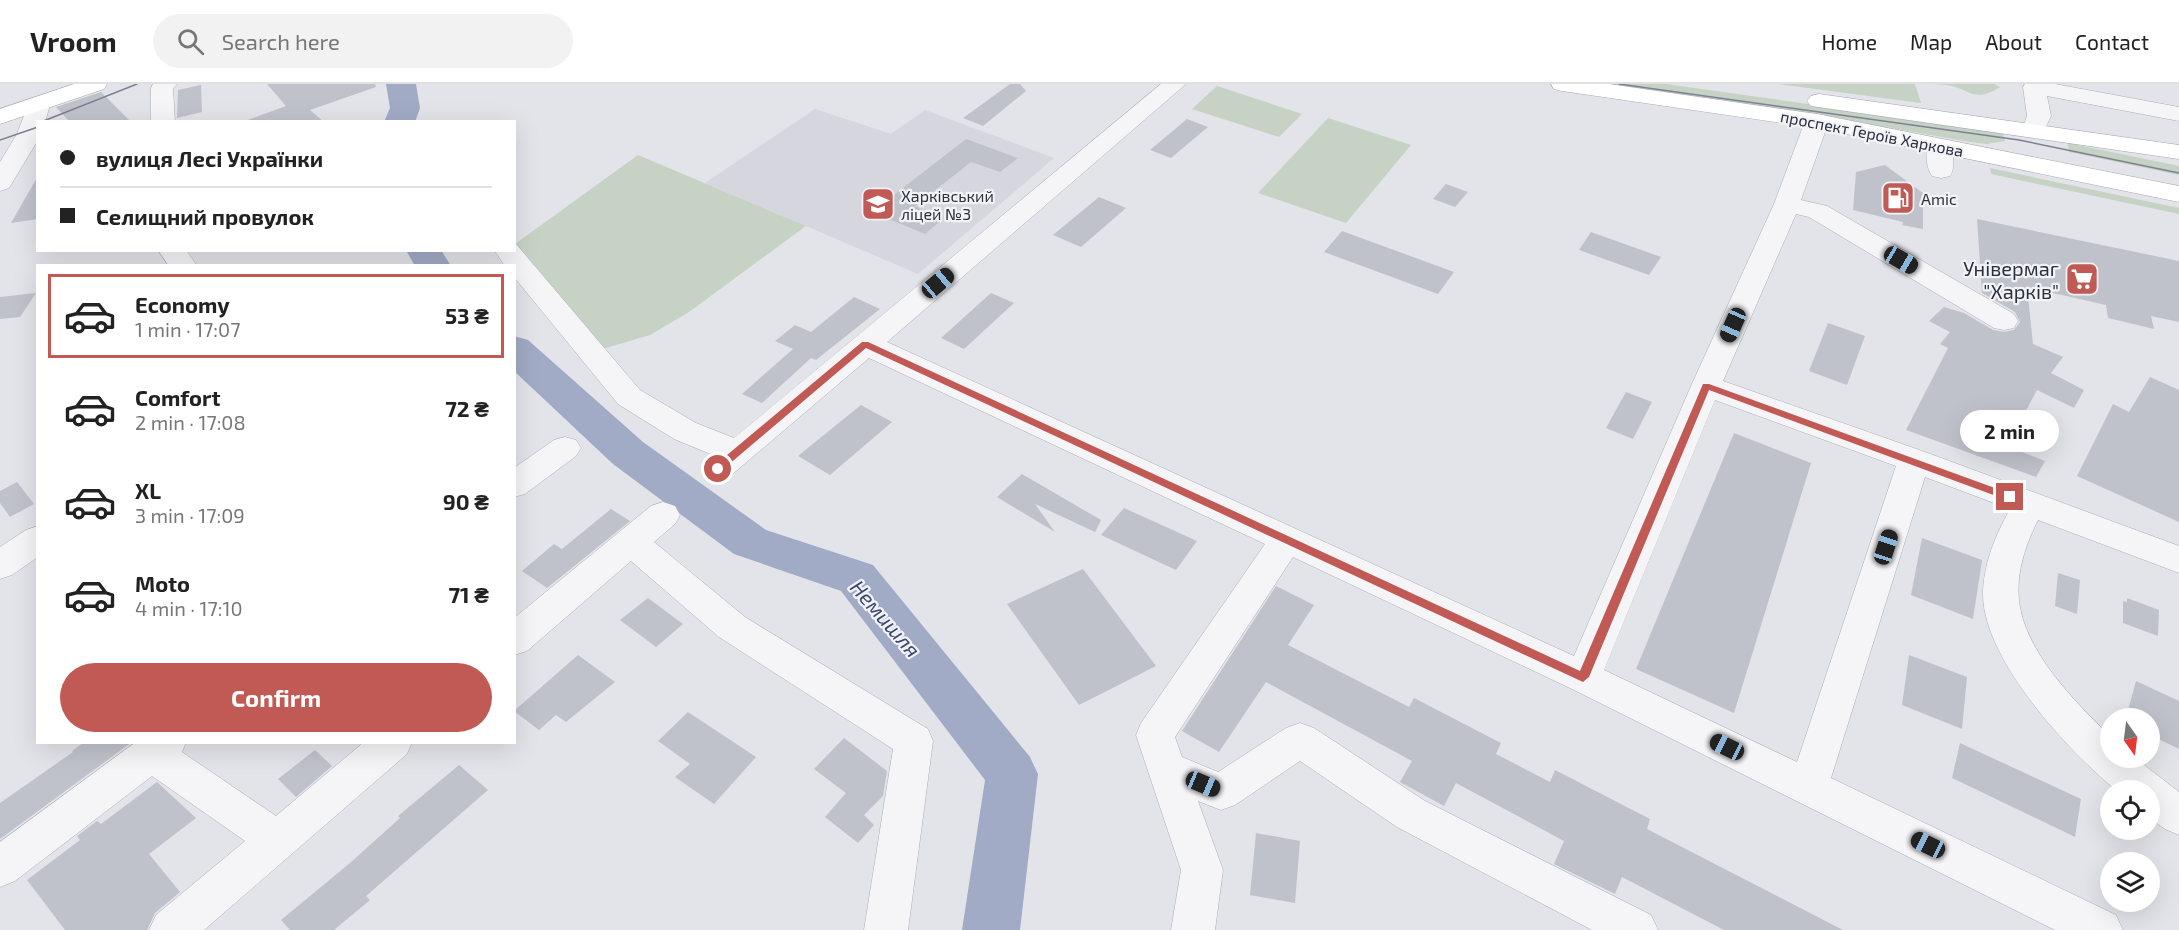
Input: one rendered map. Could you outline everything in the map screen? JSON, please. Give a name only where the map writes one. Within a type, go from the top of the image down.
[{"type":"main road","points":[[38,105],[63,84]]},
{"type":"main road","points":[[0,117],[96,84]]},
{"type":"main road","name":"проспект Героїв Харкова","points":[[1562,84],[1817,121],[2179,194]]},
{"type":"main road","name":"проспект Героїв Харкова","points":[[1695,84],[2179,152]]},
{"type":"main road","points":[[2034,130],[2040,166]]},
{"type":"street","points":[[163,120],[162,88],[166,84]]},
{"type":"street","points":[[509,252],[629,397],[685,431],[728,461],[1175,84]]},
{"type":"street","points":[[2034,130],[2039,116],[2034,87],[2179,114]]},
{"type":"street","points":[[0,183],[29,134],[38,105]]},
{"type":"street","points":[[1583,677],[1706,386],[1787,204],[1817,121]]},
{"type":"street","points":[[1939,146],[1941,171]]},
{"type":"street","points":[[1787,204],[1818,211],[2004,321]]},
{"type":"street","points":[[173,252],[182,264]]},
{"type":"street","points":[[865,344],[1583,677],[2101,930]]},
{"type":"street","points":[[1706,386],[1914,460],[2179,560]]},
{"type":"street","points":[[516,484],[565,448]]},
{"type":"street","points":[[1809,786],[1914,460]]},
{"type":"street","points":[[2030,504],[2013,531],[2001,584],[2003,612],[2014,641],[2035,677],[2066,716],[2103,755],[2133,780]]},
{"type":"street","points":[[516,638],[663,515]]},
{"type":"street","points":[[0,565],[36,540]]},
{"type":"street","points":[[1193,930],[1202,870],[1155,735],[1286,540]]},
{"type":"street","points":[[631,542],[732,627],[914,741],[886,930]]},
{"type":"street","points":[[1166,769],[1221,792],[1300,740],[1411,814],[1636,930]]},
{"type":"street","points":[[193,923],[278,840],[391,744]]},
{"type":"street","points":[[0,867],[160,748],[278,840]]},
{"type":"street","points":[[2160,802],[2179,816]]},
{"type":"shaded area","name":"Харківський ліцей №3","points":[[815,109],[891,134],[925,110],[1054,158],[918,274],[705,183]]},
{"type":"green space","points":[[1595,84],[1666,84],[1999,131],[2003,134],[2005,141],[1987,144],[1970,142],[1863,123]]},
{"type":"green space","points":[[1778,84],[1915,84],[1921,103]]},
{"type":"green space","points":[[1928,84],[1994,84],[2000,87],[1978,95],[1947,85]]},
{"type":"green space","points":[[1217,86],[1302,114],[1279,137],[1192,109]]},
{"type":"green space","points":[[1328,118],[1411,145],[1346,223],[1258,193]]},
{"type":"green space","points":[[2068,143],[2179,166],[2179,175],[2069,152]]},
{"type":"green space","points":[[638,155],[806,226],[689,312],[650,335],[592,352],[516,252],[516,243]]},
{"type":"green space","points":[[1990,168],[2179,208],[2179,214],[1991,174]]},
{"type":"building","points":[[267,84],[375,84],[376,87],[310,110],[322,120],[248,120],[286,106]]},
{"type":"building","points":[[1010,84],[1020,84],[1026,91],[983,126],[963,118]]},
{"type":"building","points":[[201,85],[202,112],[177,118],[178,90]]},
{"type":"building","points":[[101,92],[129,120],[68,120],[56,107]]},
{"type":"building","points":[[1187,119],[1208,127],[1171,158],[1150,150]]},
{"type":"building","points":[[966,139],[1018,158],[1000,172],[971,162],[915,206],[944,218],[925,234],[872,212]]},
{"type":"building","points":[[1885,165],[1923,193],[1923,229],[1853,210],[1856,172]]},
{"type":"building","points":[[36,179],[36,219],[11,223]]},
{"type":"building","points":[[1446,184],[1468,192],[1455,207],[1433,199]]},
{"type":"building","points":[[1099,197],[1126,208],[1081,247],[1053,235]]},
{"type":"building","points":[[1977,219],[2179,261],[2179,322],[2151,316],[2154,329],[2108,318],[2106,305],[2027,287],[2033,344],[2063,357],[2051,373],[2084,390],[2074,408],[2037,390],[2007,446],[2045,461],[2036,477],[1906,430],[1948,348],[1940,344],[1950,332],[1929,321],[1944,307],[1964,313],[1993,330],[2004,332],[2014,330],[2020,322],[2015,312],[1982,293]]},
{"type":"building","points":[[1342,231],[1454,272],[1438,294],[1324,252]]},
{"type":"building","points":[[1591,232],[1661,257],[1649,275],[1579,250]]},
{"type":"building","points":[[36,293],[20,317],[0,319],[0,297]]},
{"type":"building","points":[[991,293],[1014,303],[964,349],[941,338]]},
{"type":"building","points":[[854,297],[880,309],[816,360],[811,358],[762,403],[742,394],[793,349],[775,341],[795,325],[811,332]]},
{"type":"building","points":[[1828,323],[1865,336],[1847,385],[1809,371]]},
{"type":"building","points":[[2150,377],[2179,390],[2179,522],[2077,476],[2113,404],[2129,412]]},
{"type":"building","points":[[1626,392],[1652,402],[1633,439],[1606,428]]},
{"type":"building","points":[[861,405],[892,422],[830,475],[798,456]]},
{"type":"building","points":[[1734,433],[1811,463],[1734,713],[1636,669]]},
{"type":"building","points":[[1022,474],[1101,520],[1095,532],[1035,504],[1055,532],[997,497]]},
{"type":"building","points":[[17,482],[34,504],[10,517],[0,503],[0,491]]},
{"type":"building","points":[[1124,508],[1197,541],[1176,570],[1101,535]]},
{"type":"building","points":[[611,509],[630,521],[547,588],[522,571],[554,544],[562,549]]},
{"type":"building","points":[[1922,538],[1982,560],[1973,619],[1911,595]]},
{"type":"building","points":[[1083,569],[1156,666],[1079,705],[1007,604]]},
{"type":"building","points":[[2058,573],[2080,580],[2077,614],[2055,606]]},
{"type":"building","points":[[1276,586],[1314,605],[1288,645],[1409,707],[1414,698],[1501,743],[1496,754],[1550,782],[1555,770],[1650,819],[1647,829],[1843,930],[1724,930],[1622,877],[1615,894],[1554,864],[1564,841],[1456,783],[1444,806],[1400,782],[1412,761],[1266,682],[1219,752],[1182,731]]},
{"type":"building","points":[[648,598],[683,624],[656,647],[620,620]]},
{"type":"building","points":[[2127,598],[2159,610],[2158,636],[2123,623],[2123,601],[2127,602]]},
{"type":"building","points":[[578,655],[615,682],[566,722],[556,715],[539,730],[516,713],[516,709]]},
{"type":"building","points":[[1909,655],[1967,677],[1962,729],[1902,705]]},
{"type":"building","points":[[2136,681],[2179,701],[2179,749],[2160,740],[2160,708],[2129,708]]},
{"type":"building","points":[[688,712],[756,757],[714,804],[675,777],[690,764],[658,741]]},
{"type":"building","points":[[844,738],[887,771],[883,796],[864,815],[874,825],[858,843],[825,817],[846,793],[814,769]]},
{"type":"building","points":[[1960,743],[2081,799],[2075,837],[1952,778]]},
{"type":"building","points":[[81,744],[129,744],[0,839],[0,803]]},
{"type":"building","points":[[315,750],[332,766],[296,797],[278,779]]},
{"type":"building","points":[[459,765],[488,790],[366,896],[370,900],[334,930],[290,930],[281,920],[350,863],[400,818],[398,816]]},
{"type":"building","points":[[157,782],[196,818],[149,854],[180,892],[155,913],[147,930],[65,930],[27,880],[80,840],[77,836],[97,821],[101,824]]},
{"type":"building","points":[[1256,833],[1300,841],[1295,903],[1250,895]]},
{"type":"waterway","name":"Немишля","points":[[400,120],[405,108],[401,84]]},
{"type":"waterway","name":"Немишля","points":[[424,252],[432,264]]},
{"type":"waterway","name":"Немишля","points":[[516,351],[628,453],[750,542],[857,578],[1012,774],[991,930]]},
{"type":"tram line","points":[[46,120],[137,84]]},
{"type":"tram line","points":[[1619,84],[2019,140],[2179,173]]},
{"type":"tram line","points":[[0,140],[36,128]]},
{"type":"place","name":"Amic","points":[[1898,198]]},
{"type":"place","name":"Харківський ліцей №3","points":[[878,204]]},
{"type":"place","name":"Універмаг \"Харків\"","points":[[2082,279]]},
{"type":"route","points":[[718,469],[865,344],[1583,677],[1706,386],[1914,460],[2010,497]]}]
